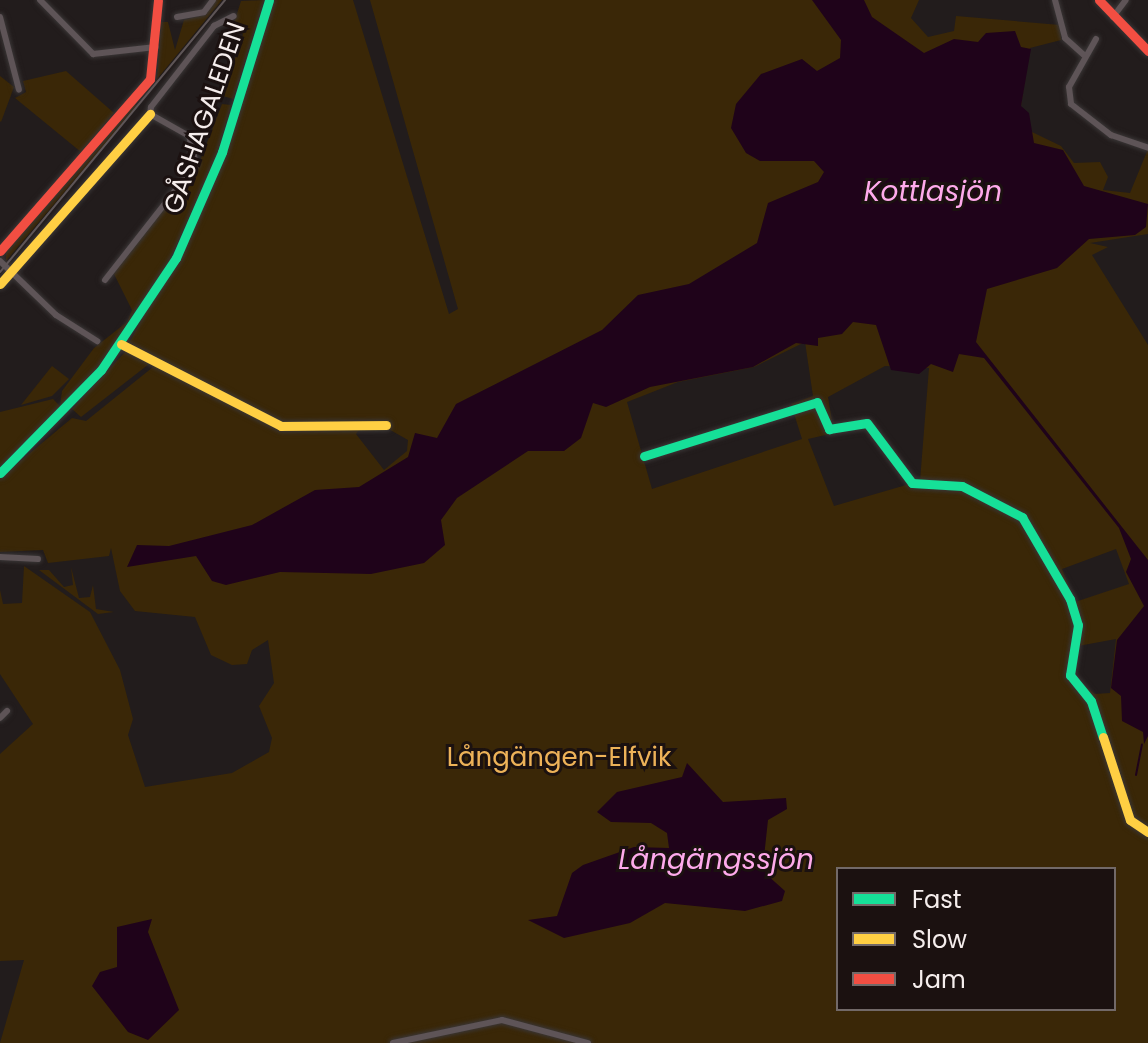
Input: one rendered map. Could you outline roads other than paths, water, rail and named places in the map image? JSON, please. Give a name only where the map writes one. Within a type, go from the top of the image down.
[{"type":"street","points":[[40,0],[93,54],[156,47]]},
{"type":"street","points":[[1,247],[146,86],[156,47],[158,0]]},
{"type":"street","points":[[177,17],[204,12],[213,0]]},
{"type":"street","name":"GÅSHAGALEDEN","points":[[0,473],[121,344],[176,258],[209,186],[269,0]]},
{"type":"street","points":[[1099,0],[1148,51]]},
{"type":"street","points":[[1113,17],[1126,0]]},
{"type":"street","points":[[1058,1],[1065,38],[1084,55]]},
{"type":"street","points":[[0,284],[13,274],[150,114],[214,26],[234,16]]},
{"type":"street","points":[[0,17],[19,90]]},
{"type":"street","points":[[1096,39],[1084,55],[1069,87],[1071,104],[1111,135],[1148,148]]},
{"type":"street","points":[[105,280],[196,164],[189,136],[150,114]]},
{"type":"street","points":[[0,261],[97,341]]},
{"type":"street","points":[[121,344],[281,426],[360,419],[386,425]]},
{"type":"street","points":[[644,456],[817,402],[829,429],[867,423],[912,483],[962,486],[1022,517],[1070,599],[1078,625],[1070,675],[1091,701],[1130,820],[1147,832]]},
{"type":"street","points":[[0,557],[38,559]]},
{"type":"street","points":[[393,1043],[502,1020],[588,1043]]},
{"type":"water","name":"Kottlasjön","points":[[812,0],[864,0],[872,17],[924,53],[954,39],[978,42],[986,33],[1015,31],[1021,47],[1031,49],[1021,106],[1029,113],[1034,143],[1063,150],[1084,186],[1148,204],[1146,227],[1135,235],[1089,239],[1057,268],[987,289],[976,342],[1148,560],[1148,736],[1144,744],[1143,732],[1122,721],[1121,696],[1111,688],[1117,640],[1144,606],[1126,572],[1131,559],[1119,528],[984,358],[959,354],[953,372],[931,364],[919,374],[891,370],[876,325],[853,322],[842,334],[818,338],[818,346],[796,343],[753,367],[650,387],[606,407],[593,403],[581,438],[564,451],[528,451],[457,498],[441,520],[445,545],[424,563],[371,574],[280,572],[226,585],[212,581],[196,556],[127,567],[137,545],[169,546],[252,525],[315,490],[359,487],[408,457],[415,433],[437,438],[456,404],[602,330],[638,295],[689,284],[757,243],[768,203],[818,182],[824,172],[814,161],[760,161],[746,153],[731,128],[736,104],[761,74],[802,59],[817,71],[840,58],[841,40]]},
{"type":"water","name":"Långängssjön","points":[[687,763],[723,802],[786,798],[787,809],[768,820],[764,857],[766,874],[785,891],[782,901],[745,911],[665,903],[630,923],[564,938],[528,920],[557,916],[572,873],[583,865],[634,847],[669,848],[667,833],[651,823],[611,822],[597,812],[617,792],[682,777]]},
{"type":"water","points":[[152,919],[148,932],[179,1010],[148,1040],[128,1032],[92,986],[100,972],[117,967],[117,927]]},
{"type":"waterway","points":[[1136,775],[1142,745]]},
{"type":"tram line","points":[[0,272],[225,0]]},
{"type":"park label","name":"Långängen-Elfvik","points":[[559,758]]}]
